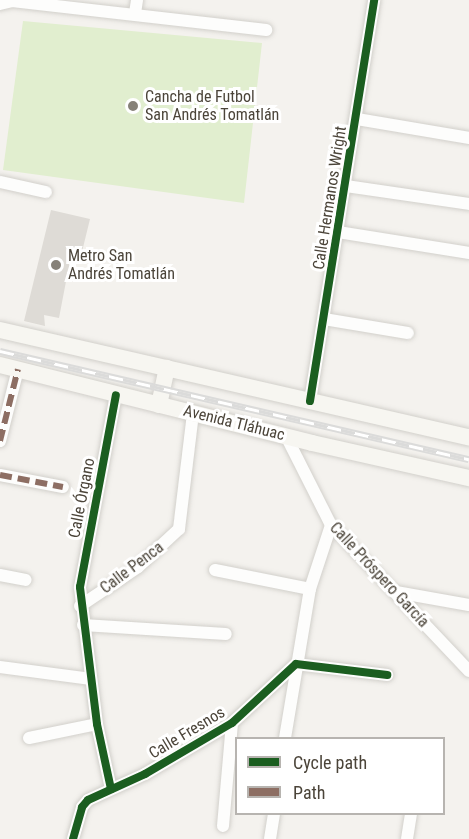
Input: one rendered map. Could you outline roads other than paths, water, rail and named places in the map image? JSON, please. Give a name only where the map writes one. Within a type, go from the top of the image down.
[{"type":"main road","points":[[0,330],[469,437]]},
{"type":"main road","name":"Avenida Tláhuac","points":[[0,365],[286,436],[469,478]]},
{"type":"main road","points":[[159,405],[167,368]]},
{"type":"street","points":[[135,13],[137,0]]},
{"type":"street","name":"Calle Hermanos Wright","points":[[310,400],[375,0]]},
{"type":"street","points":[[0,4],[12,1],[135,13],[266,30]]},
{"type":"street","points":[[357,119],[469,138]]},
{"type":"street","points":[[0,182],[46,192]]},
{"type":"street","points":[[346,186],[469,204]]},
{"type":"street","points":[[338,232],[469,253]]},
{"type":"street","points":[[324,319],[408,333]]},
{"type":"street","points":[[0,441],[18,369]]},
{"type":"street","name":"Calle Órgano","points":[[80,606],[85,553],[116,395]]},
{"type":"street","name":"Calle Penca","points":[[80,606],[138,567],[178,529],[193,413]]},
{"type":"street","name":"Calle Próspero García","points":[[286,436],[331,525],[469,671]]},
{"type":"street","points":[[0,475],[63,487]]},
{"type":"street","points":[[285,737],[310,589],[331,525]]},
{"type":"street","points":[[214,570],[310,589]]},
{"type":"street","points":[[0,575],[26,580]]},
{"type":"street","points":[[396,592],[469,605]]},
{"type":"street","points":[[80,606],[98,724],[111,789]]},
{"type":"street","points":[[83,625],[226,634]]},
{"type":"street","points":[[296,664],[387,675]]},
{"type":"street","name":"Calle Fresnos","points":[[73,839],[82,807],[111,789],[145,774],[232,723],[296,664]]},
{"type":"street","points":[[0,667],[91,678]]},
{"type":"street","points":[[222,826],[232,723]]},
{"type":"street","points":[[29,738],[98,724]]},
{"type":"street","points":[[270,839],[274,815]]},
{"type":"street","points":[[407,839],[411,815]]},
{"type":"railway","points":[[0,351],[469,459]]},
{"type":"place","name":"Cancha de Futbol San Andrés Tomatlán","points":[[133,106]]},
{"type":"place","name":"Metro San Andrés Tomatlán","points":[[56,265]]}]
